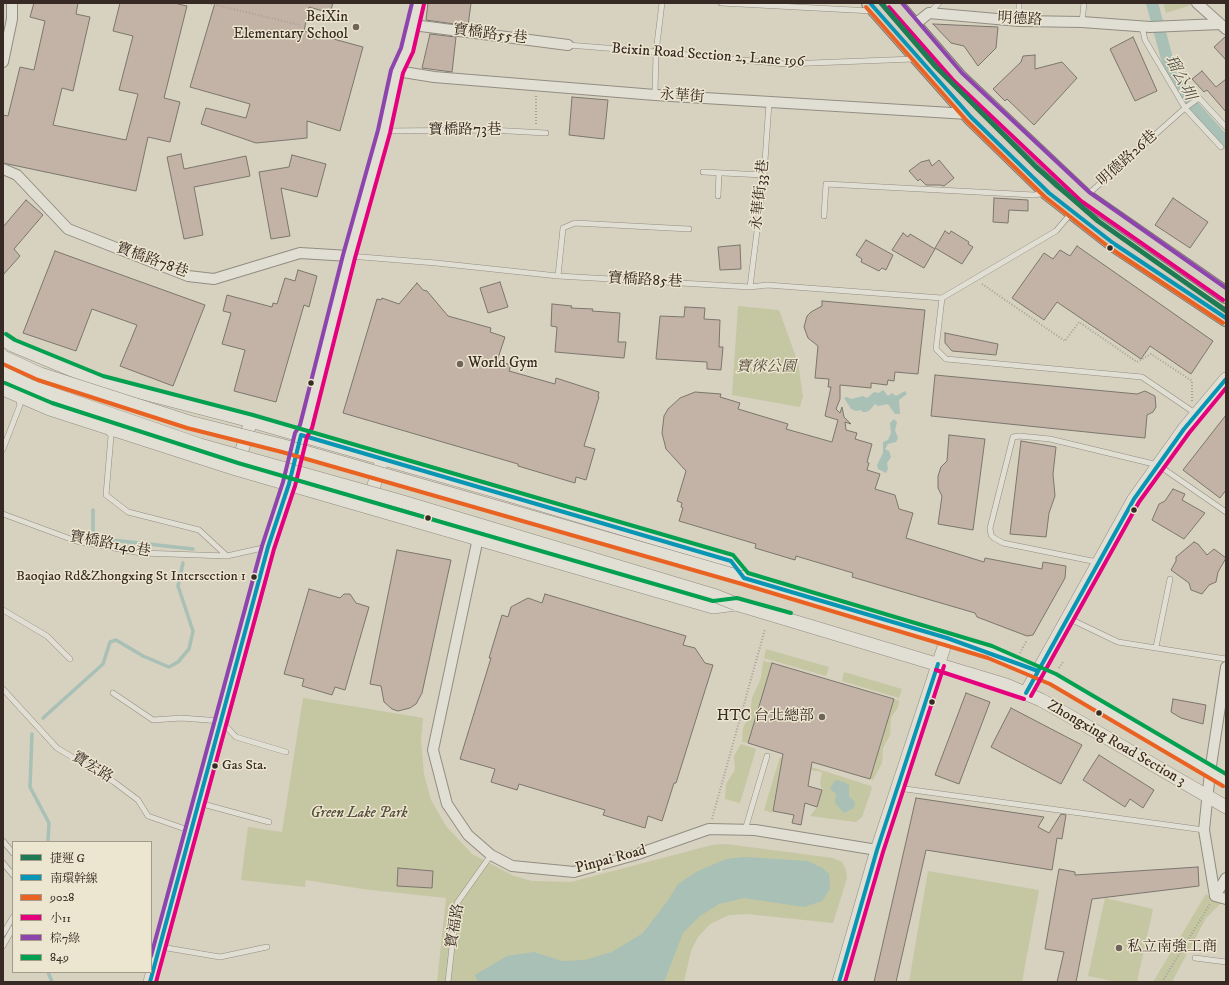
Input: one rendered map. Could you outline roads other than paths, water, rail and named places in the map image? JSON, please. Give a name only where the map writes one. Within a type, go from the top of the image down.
[{"type":"main road","points":[[894,3],[958,77],[1085,198],[1226,294]]},
{"type":"main road","points":[[874,7],[968,114],[1049,193],[1118,247],[1226,318]]},
{"type":"street","points":[[3,62],[12,19],[12,3]]},
{"type":"street","points":[[150,982],[268,547],[289,484],[301,435],[306,427],[349,256],[384,131],[397,71],[407,50],[418,3]]},
{"type":"street","points":[[1197,3],[1223,27]]},
{"type":"street","points":[[899,37],[929,13]]},
{"type":"street","name":"明德路","points":[[929,13],[1019,21],[1082,22],[1146,27],[1223,27]]},
{"type":"street","name":"寶橋路55巷","points":[[413,25],[568,45]]},
{"type":"street","name":"永華街","points":[[397,71],[434,77],[655,95],[968,114]]},
{"type":"street","name":"寶橋路78巷","points":[[3,169],[17,175],[68,229],[188,276],[214,278],[300,253],[349,256]]},
{"type":"street","points":[[3,339],[12,345],[101,382],[301,435],[731,561],[744,578]]},
{"type":"street","name":"Zhongxing Road Section 3","points":[[3,357],[40,374],[189,422],[284,446],[947,638],[1038,671],[1226,781]]},
{"type":"street","points":[[3,373],[32,386],[200,445],[403,502],[716,596],[736,604]]},
{"type":"street","points":[[1026,693],[1134,498],[1184,429],[1226,379]]},
{"type":"street","name":"Zhongxing Road Section 3","points":[[3,389],[18,397],[106,428],[236,469],[713,607],[736,604],[938,664],[1026,693],[1066,714],[1226,807]]},
{"type":"street","points":[[236,469],[251,421]]},
{"type":"street","points":[[367,507],[382,459]]},
{"type":"street","name":"Pinpai Road","points":[[478,538],[433,750],[447,804],[468,835],[491,855],[512,866],[574,872],[638,854],[709,829],[755,830],[877,850]]},
{"type":"street","points":[[840,982],[877,850],[947,638]]},
{"type":"street","points":[[1215,896],[1204,830],[1210,772],[1224,692],[1226,667]]},
{"type":"street","points":[[1215,896],[1226,878]]},
{"type":"street","points":[[1215,896],[1226,899]]},
{"type":"lane","points":[[655,95],[656,52],[662,3]]},
{"type":"lane","points":[[721,3],[874,7]]},
{"type":"lane","points":[[929,13],[939,3]]},
{"type":"lane","points":[[1019,3],[1019,21]]},
{"type":"lane","points":[[1082,22],[1084,3]]},
{"type":"lane","points":[[1146,27],[1145,40],[1186,107],[1221,147]]},
{"type":"lane","name":"Beixin Road Section 2, Lane 196","points":[[568,45],[786,64],[919,59]]},
{"type":"lane","name":"明德路26巷","points":[[942,298],[1056,231],[1085,198],[1186,107],[1197,99],[1199,98],[1226,127]]},
{"type":"lane","name":"永華街33巷","points":[[750,287],[764,175],[769,103]]},
{"type":"lane","name":"寶橋路73巷","points":[[384,131],[490,130],[546,133]]},
{"type":"lane","points":[[703,172],[764,175]]},
{"type":"lane","points":[[718,196],[719,173]]},
{"type":"lane","points":[[824,216],[826,184],[1034,195],[1049,193]]},
{"type":"lane","points":[[558,276],[563,228],[575,223],[689,229]]},
{"type":"lane","name":"寶橋路85巷","points":[[349,256],[436,263],[558,276],[750,287],[767,285],[942,298]]},
{"type":"lane","points":[[942,298],[936,349],[946,359],[1142,377],[1192,411]]},
{"type":"lane","points":[[3,449],[20,405],[18,397]]},
{"type":"lane","points":[[106,428],[111,436],[106,495],[128,512],[199,530],[227,556]]},
{"type":"lane","points":[[1099,562],[1003,543],[991,535],[990,528],[1013,438],[1019,436],[1050,439],[1158,465],[1226,512]]},
{"type":"lane","name":"寶橋路140巷","points":[[3,514],[76,541],[134,552],[227,556],[268,547]]},
{"type":"lane","points":[[1156,647],[1170,579]]},
{"type":"lane","points":[[3,610],[47,636],[70,659]]},
{"type":"lane","points":[[1068,618],[1118,642],[1226,659]]},
{"type":"lane","name":"寶宏路","points":[[3,689],[57,748],[114,782],[138,800],[148,816],[191,831]]},
{"type":"lane","points":[[113,693],[153,720],[181,718],[221,722],[236,737],[286,752]]},
{"type":"lane","points":[[745,830],[767,756]]},
{"type":"lane","points":[[897,788],[1204,830]]},
{"type":"lane","points":[[199,803],[269,822]]},
{"type":"lane","points":[[3,841],[12,852]]},
{"type":"lane","name":"寶福路","points":[[448,982],[457,903],[491,855]]},
{"type":"lane","points":[[3,863],[12,875]]},
{"type":"lane","points":[[3,934],[12,920]]},
{"type":"lane","points":[[3,946],[12,930]]},
{"type":"lane","points":[[160,947],[220,957],[267,947]]},
{"type":"lane","points":[[1195,958],[1226,962]]},
{"type":"waterway","name":"瑠公圳","points":[[1152,3],[1169,66],[1194,107],[1226,143]]},
{"type":"waterway","points":[[93,510],[93,538],[193,549]]},
{"type":"waterway","points":[[43,718],[103,664],[110,642],[116,640],[143,656],[169,667],[178,662],[189,649],[193,631],[178,586],[183,563]]},
{"type":"waterway","points":[[32,734],[30,787],[49,823],[48,841]]},
{"type":"waterway","points":[[48,973],[52,982]]},
{"type":"metro line","name":"G","points":[[881,3],[936,67],[1036,167],[1098,221],[1226,311]]},
{"type":"place","name":"BeiXin Elementary School","points":[[356,27]]},
{"type":"place","name":"World Gym","points":[[460,364]]},
{"type":"place","name":"Baoqiao Rd&Zhongxing St Intersection 1","points":[[254,577]]},
{"type":"place","name":"HTC 台北總部","points":[[822,717]]},
{"type":"place","name":"Gas Sta.","points":[[215,766]]},
{"type":"place","name":"私立南強工商","points":[[1119,948]]},
{"type":"park label","name":"寶徠公園","points":[[766,368]]},
{"type":"park label","name":"Green Lake Park","points":[[359,814]]}]
